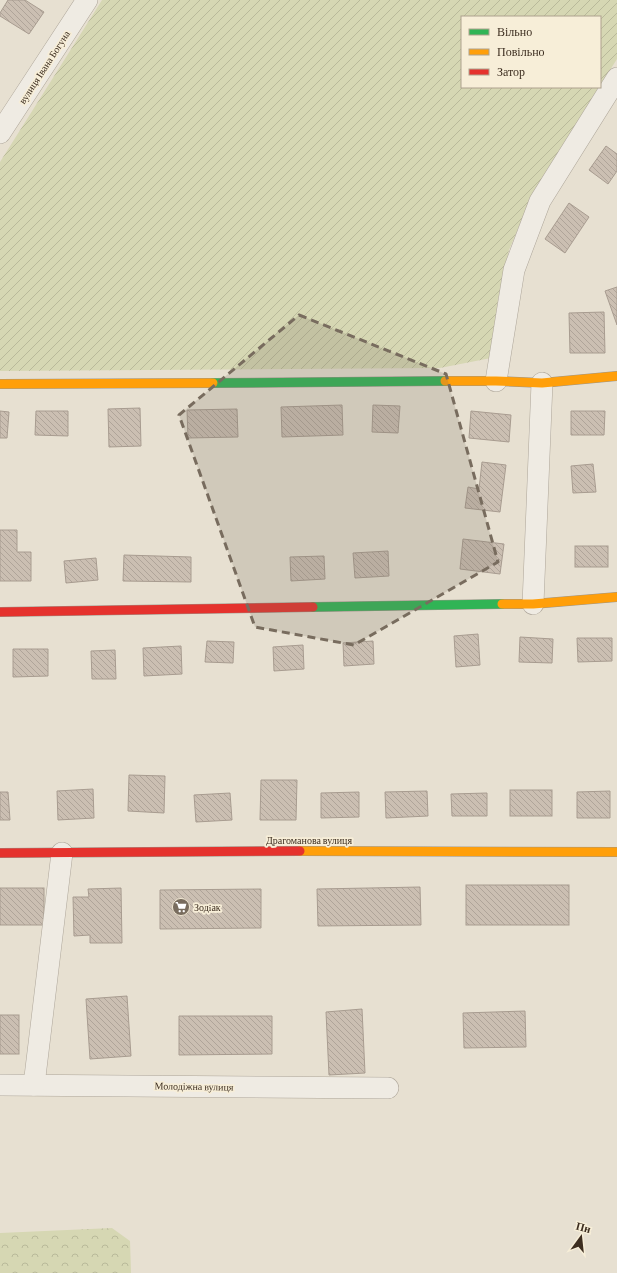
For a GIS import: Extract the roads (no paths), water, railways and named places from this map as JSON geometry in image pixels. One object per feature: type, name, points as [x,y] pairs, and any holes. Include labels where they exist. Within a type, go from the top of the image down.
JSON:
[{"type":"street","name":"вулиця Івана Богуна","points":[[0,133],[87,0]]},
{"type":"street","points":[[496,381],[514,270],[540,201],[617,78]]},
{"type":"street","points":[[0,384],[496,381],[542,383],[617,376]]},
{"type":"street","points":[[533,604],[542,383]]},
{"type":"street","points":[[0,612],[533,604],[617,597]]},
{"type":"street","name":"Драгоманова вулиця","points":[[0,853],[258,851],[617,852]]},
{"type":"street","points":[[34,1085],[62,853]]},
{"type":"street","name":"Молодіжна вулиця","points":[[0,1085],[388,1088]]},
{"type":"place","name":"Зодiак","points":[[181,907]]}]
